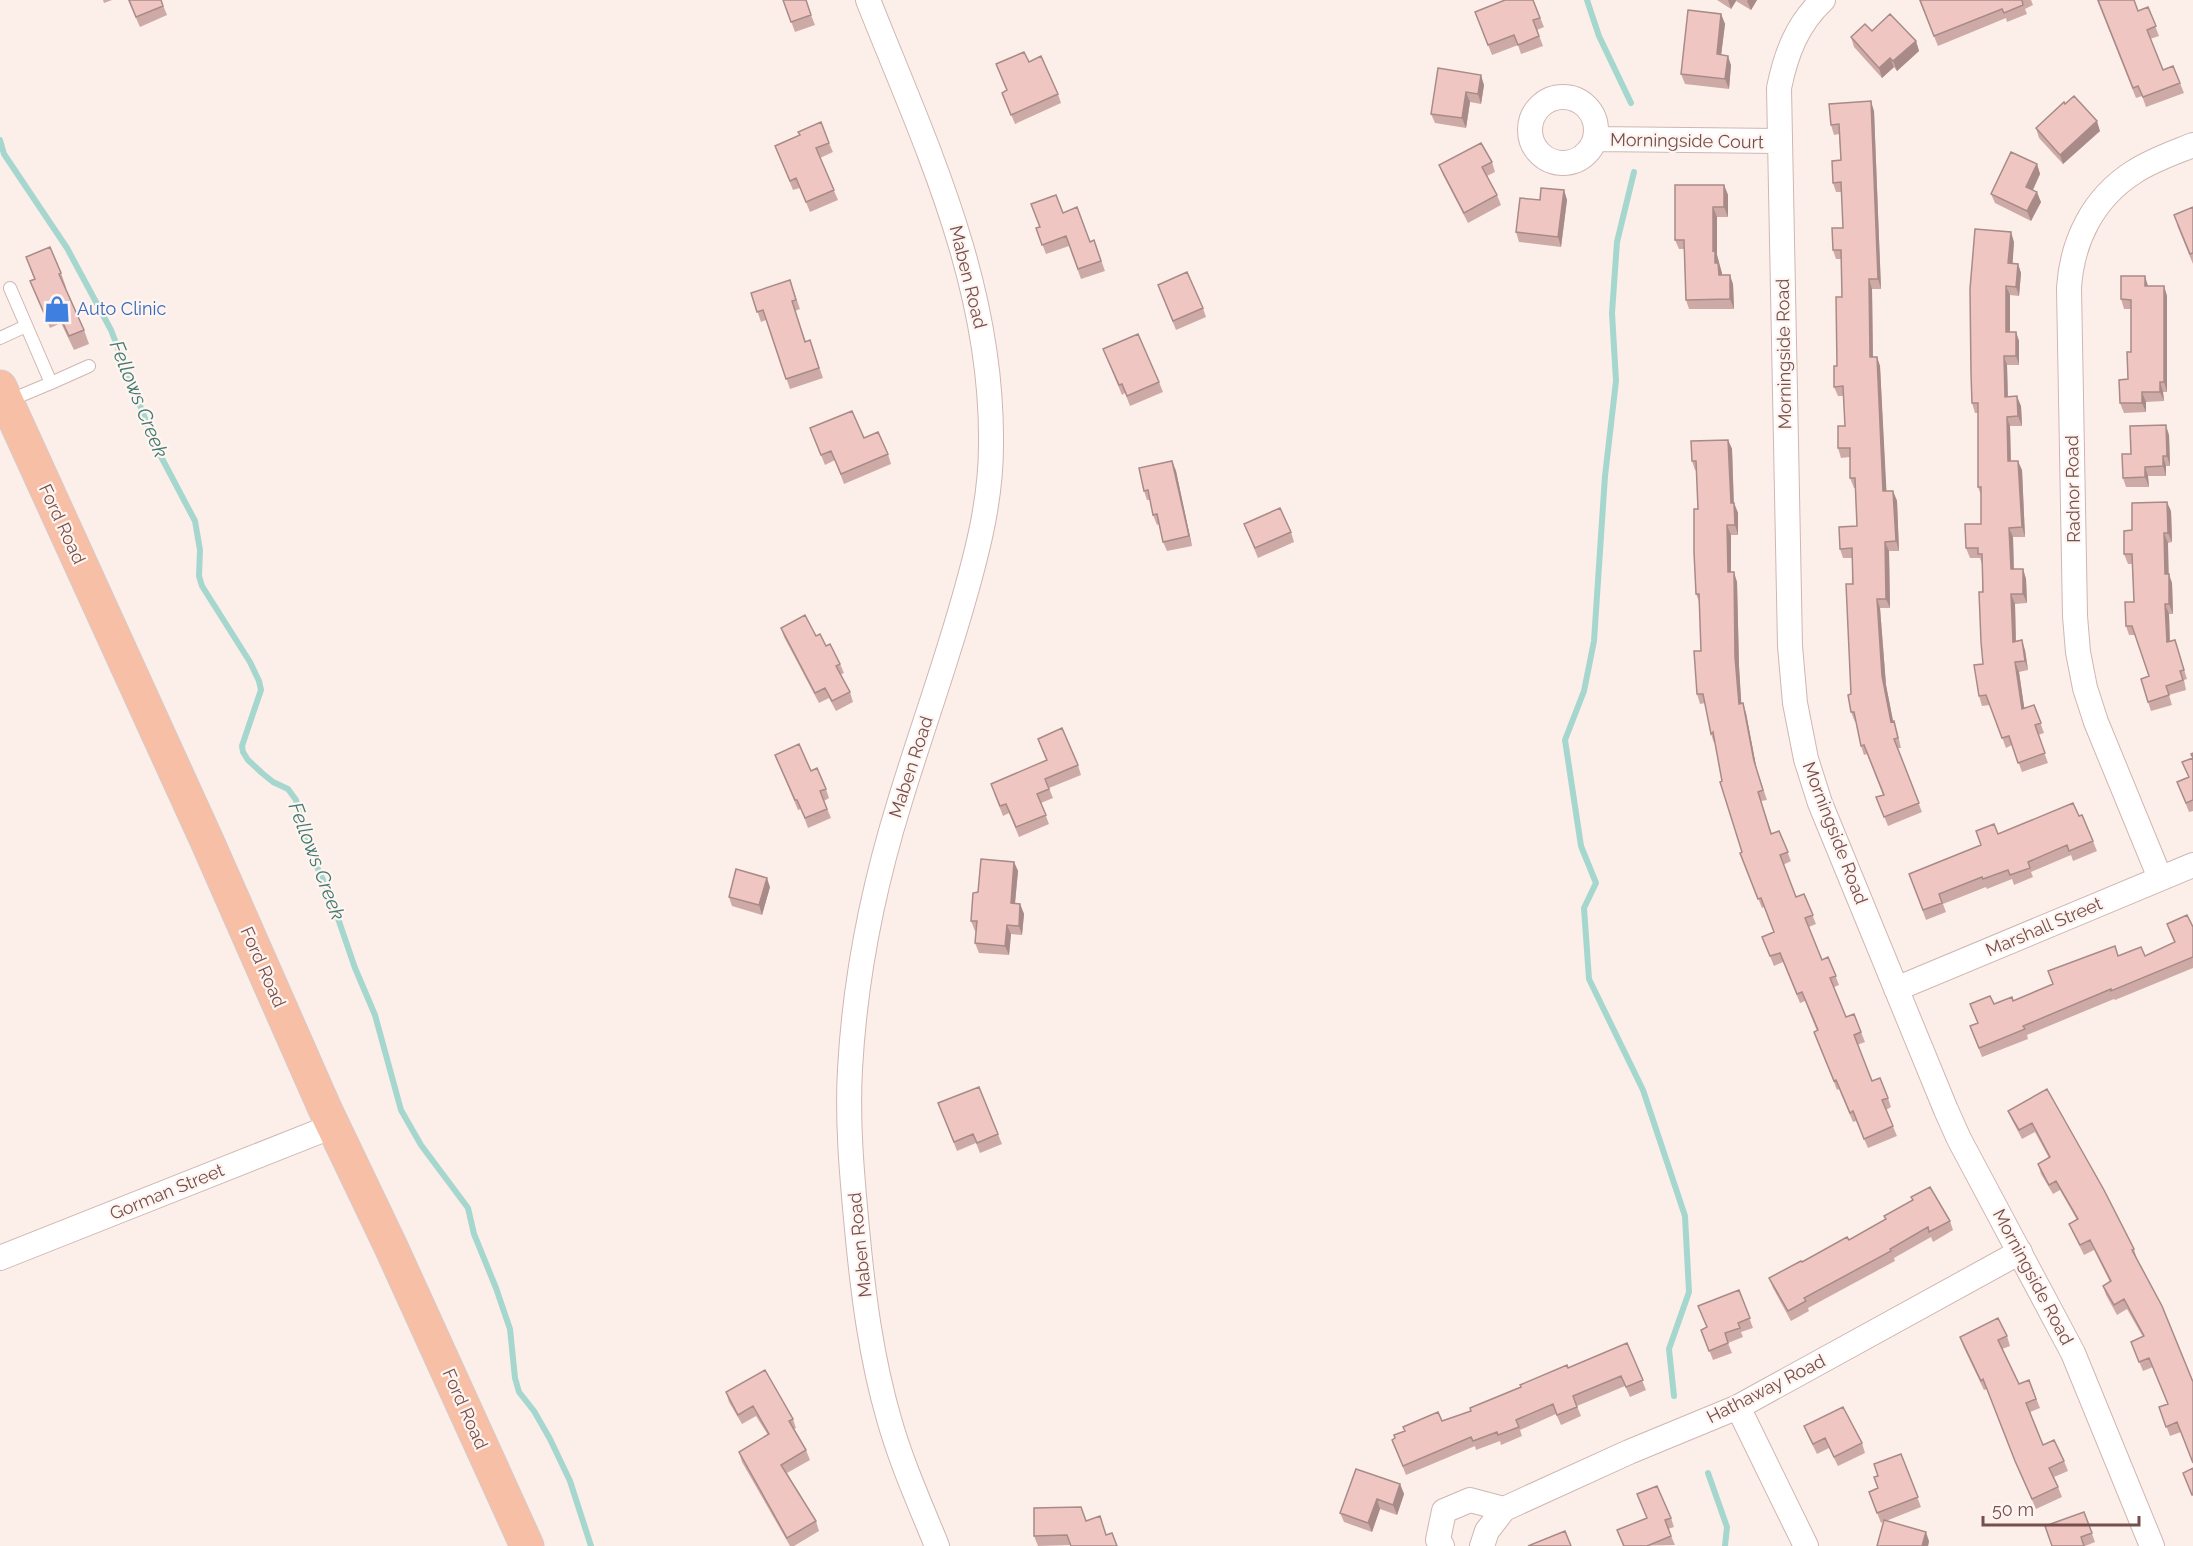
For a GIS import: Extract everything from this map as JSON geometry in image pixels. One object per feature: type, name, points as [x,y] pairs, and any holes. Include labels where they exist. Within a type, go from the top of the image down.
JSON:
[{"type":"main road","name":"Ford Road","points":[[3,395],[202,830],[333,1126],[396,1258],[527,1546]]},
{"type":"street","name":"Maben Road","points":[[868,0],[958,231],[973,284],[981,324],[988,369],[991,416],[989,485],[978,553],[883,860],[856,995],[850,1072],[850,1149],[861,1270],[874,1359],[889,1420],[937,1546]]},
{"type":"street","name":"Morningside Road","points":[[1823,0],[1804,21],[1795,36],[1785,58],[1779,88],[1790,646],[1795,703],[1806,759],[1820,802],[1954,1129],[2073,1353],[2152,1546]]},
{"type":"street","name":"Morningside Court","points":[[1595,140],[1779,141]]},
{"type":"street","name":"Radnor Road","points":[[2160,878],[2096,722],[2085,688],[2078,652],[2075,605],[2069,288],[2075,248],[2087,221],[2104,197],[2135,171],[2193,145]]},
{"type":"street","name":"Marshall Street","points":[[1896,989],[2193,865]]},
{"type":"street","name":"Gorman Street","points":[[0,1258],[333,1126]]},
{"type":"street","name":"Hathaway Road","points":[[1482,1546],[1487,1531],[1504,1509],[1629,1452],[1738,1407],[2020,1252]]},
{"type":"street","points":[[1738,1407],[1806,1546]]},
{"type":"street","points":[[1442,1546],[1438,1540],[1443,1511],[1470,1500],[1504,1509]]},
{"type":"lane","points":[[10,288],[51,383]]},
{"type":"lane","points":[[0,338],[26,326]]},
{"type":"lane","points":[[3,395],[51,383],[89,366]]},
{"type":"building","points":[[129,0],[161,0],[163,6],[136,17]]},
{"type":"building","points":[[783,0],[806,0],[811,15],[791,22]]},
{"type":"building","points":[[1505,0],[1533,0],[1540,18],[1533,20],[1539,36],[1518,45],[1514,35],[1488,45],[1475,12]]},
{"type":"building","points":[[1920,0],[2022,0],[2023,5],[2004,13],[2002,9],[1934,36]]},
{"type":"building","points":[[2098,0],[2134,0],[2138,11],[2148,7],[2156,26],[2147,30],[2163,70],[2173,66],[2180,83],[2143,97],[2138,86],[2133,88]]},
{"type":"building","points":[[1688,10],[1721,14],[1717,54],[1728,56],[1725,79],[1681,74]]},
{"type":"building","points":[[1890,14],[1916,41],[1893,61],[1890,58],[1879,68],[1851,37],[1865,24],[1872,31]]},
{"type":"building","points":[[1024,52],[1029,62],[1041,56],[1058,94],[1011,115],[1002,93],[1007,90],[996,64]]},
{"type":"building","points":[[1438,68],[1481,75],[1478,94],[1466,92],[1462,118],[1431,114]]},
{"type":"building","points":[[2074,96],[2097,121],[2060,155],[2036,128],[2064,102],[2065,104]]},
{"type":"building","points":[[1871,101],[1878,279],[1869,279],[1870,357],[1877,357],[1883,491],[1893,491],[1896,541],[1885,542],[1886,599],[1877,599],[1882,676],[1891,722],[1894,721],[1898,738],[1894,739],[1919,803],[1884,817],[1876,797],[1884,795],[1864,745],[1861,746],[1848,695],[1851,694],[1846,584],[1853,584],[1852,548],[1840,549],[1839,527],[1857,526],[1855,478],[1850,478],[1850,448],[1838,448],[1838,426],[1845,426],[1843,386],[1834,387],[1834,366],[1837,366],[1836,297],[1842,297],[1841,250],[1833,250],[1832,228],[1843,228],[1841,182],[1833,183],[1832,161],[1841,160],[1839,124],[1831,125],[1829,104]]},
{"type":"building","points":[[821,122],[829,143],[816,148],[834,190],[806,202],[796,178],[790,181],[775,146],[800,135],[798,132]]},
{"type":"building","points":[[1481,143],[1492,162],[1482,167],[1497,195],[1464,213],[1439,165]]},
{"type":"building","points":[[2011,152],[2037,164],[2026,187],[2037,192],[2027,211],[1991,194]]},
{"type":"building","points":[[1675,185],[1724,185],[1724,207],[1713,207],[1713,251],[1715,250],[1715,263],[1718,263],[1719,275],[1730,275],[1730,299],[1686,300],[1684,240],[1675,240]]},
{"type":"building","points":[[1541,188],[1564,190],[1558,237],[1516,232],[1520,198],[1540,200]]},
{"type":"building","points":[[1056,195],[1063,213],[1077,207],[1090,242],[1094,240],[1101,261],[1078,269],[1066,236],[1042,245],[1036,228],[1040,227],[1031,204]]},
{"type":"building","points":[[2193,207],[2193,253],[2190,254],[2174,215]]},
{"type":"building","points":[[1975,229],[2011,232],[2008,263],[2018,264],[2016,287],[2006,286],[2006,332],[2016,332],[2016,356],[2004,356],[2005,397],[2017,396],[2018,416],[2007,417],[2008,461],[2018,461],[2022,527],[2009,528],[2011,569],[2023,569],[2023,594],[2011,594],[2013,642],[2022,640],[2025,661],[2015,662],[2022,709],[2034,705],[2041,723],[2035,725],[2045,753],[2018,763],[2009,736],[2002,738],[1986,695],[1979,696],[1974,665],[1983,664],[1979,592],[1983,592],[1982,554],[1978,554],[1978,548],[1966,548],[1965,524],[1981,524],[1981,487],[1978,487],[1978,403],[1972,403],[1971,374],[1970,289]]},
{"type":"building","name":"Auto Clinic","points":[[50,247],[61,273],[59,274],[84,330],[69,336],[56,308],[44,313],[30,281],[35,279],[26,257]]},
{"type":"building","points":[[1187,272],[1203,308],[1173,321],[1158,285]]},
{"type":"building","points":[[2121,276],[2145,276],[2145,286],[2164,286],[2164,382],[2160,382],[2160,392],[2142,392],[2142,403],[2120,403],[2119,380],[2128,379],[2127,352],[2131,352],[2131,300],[2121,299]]},
{"type":"building","points":[[790,280],[796,300],[792,301],[805,342],[810,340],[819,368],[786,379],[763,310],[757,312],[751,293]]},
{"type":"building","points":[[1138,334],[1159,382],[1127,396],[1122,384],[1119,385],[1103,349]]},
{"type":"building","points":[[852,411],[864,438],[878,432],[888,454],[841,474],[831,451],[821,455],[810,428]]},
{"type":"building","points":[[2166,425],[2167,456],[2163,456],[2163,466],[2145,467],[2145,477],[2123,478],[2122,454],[2131,454],[2130,426]]},
{"type":"building","points":[[1728,440],[1731,503],[1734,503],[1735,525],[1727,525],[1728,572],[1734,572],[1735,657],[1739,704],[1743,703],[1754,761],[1763,790],[1758,792],[1771,834],[1779,831],[1788,852],[1780,855],[1796,897],[1804,894],[1813,915],[1805,918],[1822,960],[1828,957],[1836,976],[1830,978],[1846,1017],[1854,1014],[1861,1032],[1854,1035],[1872,1081],[1880,1078],[1888,1098],[1882,1100],[1893,1126],[1864,1139],[1853,1111],[1850,1113],[1836,1080],[1834,1081],[1814,1032],[1818,1030],[1802,992],[1797,994],[1780,953],[1770,956],[1762,937],[1774,932],[1740,853],[1742,852],[1720,782],[1722,781],[1713,732],[1711,734],[1703,694],[1697,694],[1694,651],[1701,651],[1699,594],[1696,594],[1694,509],[1698,509],[1696,461],[1692,461],[1691,441]]},
{"type":"building","points":[[1172,461],[1189,536],[1163,542],[1157,514],[1153,515],[1148,490],[1144,491],[1139,468]]},
{"type":"building","points":[[2167,502],[2168,533],[2164,533],[2165,574],[2169,574],[2169,604],[2165,604],[2167,642],[2175,640],[2184,670],[2180,671],[2183,680],[2166,686],[2169,695],[2148,702],[2141,679],[2149,676],[2132,626],[2126,626],[2125,602],[2134,602],[2132,554],[2124,554],[2124,531],[2132,530],[2132,503]]},
{"type":"building","points":[[1280,508],[1291,532],[1255,548],[1244,524]]},
{"type":"building","points":[[805,615],[816,636],[820,634],[826,646],[830,644],[840,664],[836,666],[850,692],[832,701],[825,688],[815,693],[781,628]]},
{"type":"building","points":[[1062,728],[1078,765],[1045,779],[1049,789],[1037,794],[1046,815],[1016,827],[1006,804],[1000,806],[991,784],[1047,760],[1038,739]]},
{"type":"building","points":[[799,744],[811,771],[817,768],[826,789],[820,791],[827,809],[805,818],[775,755]]},
{"type":"building","points":[[2193,758],[2193,800],[2186,803],[2177,782],[2189,777],[2182,762]]},
{"type":"building","points":[[2073,803],[2079,816],[2082,815],[2093,841],[2069,851],[2067,845],[2028,862],[2030,868],[2010,875],[2008,870],[1983,879],[1982,877],[1939,894],[1942,903],[1923,910],[1909,874],[1981,845],[1976,831],[1994,824],[1998,834]]},
{"type":"building","points":[[981,859],[1014,862],[1011,903],[1020,904],[1019,926],[1007,925],[1005,946],[975,943],[977,921],[971,921],[973,893],[978,892]]},
{"type":"building","points":[[736,869],[767,878],[759,905],[729,897]]},
{"type":"building","points":[[2187,915],[2193,927],[2193,957],[2023,1026],[2025,1029],[1979,1048],[1970,1026],[1978,1023],[1970,1004],[1990,996],[1994,1004],[2012,997],[2013,1001],[2053,984],[2048,971],[2115,946],[2118,956],[2141,947],[2145,956],[2175,942],[2167,924]]},
{"type":"building","points":[[979,1087],[998,1134],[977,1143],[973,1134],[954,1142],[938,1103]]},
{"type":"building","points":[[2047,1089],[2104,1190],[2134,1249],[2132,1250],[2162,1306],[2193,1382],[2193,1463],[2177,1422],[2166,1427],[2159,1407],[2168,1404],[2149,1358],[2139,1362],[2131,1342],[2144,1336],[2124,1299],[2114,1305],[2103,1286],[2111,1281],[2090,1240],[2080,1245],[2069,1224],[2078,1219],[2056,1181],[2049,1185],[2038,1164],[2050,1157],[2032,1123],[2019,1130],[2008,1111]]},
{"type":"building","points":[[1930,1187],[1950,1221],[1929,1232],[1928,1227],[1890,1249],[1891,1251],[1804,1298],[1806,1301],[1788,1311],[1769,1278],[1847,1237],[1849,1240],[1886,1219],[1884,1216],[1913,1200],[1911,1197]]},
{"type":"building","points":[[1739,1290],[1750,1318],[1738,1323],[1740,1328],[1725,1333],[1728,1343],[1709,1351],[1701,1330],[1707,1327],[1698,1306]]},
{"type":"building","points":[[1998,1318],[2007,1336],[1998,1340],[2019,1384],[2029,1380],[2036,1399],[2026,1403],[2043,1445],[2054,1440],[2064,1461],[2049,1468],[2058,1487],[2032,1499],[1983,1379],[1981,1381],[1960,1337]]},
{"type":"building","points":[[1627,1343],[1643,1380],[1626,1387],[1621,1376],[1573,1396],[1577,1407],[1557,1415],[1553,1404],[1516,1420],[1519,1427],[1473,1441],[1471,1437],[1403,1466],[1392,1440],[1395,1438],[1394,1435],[1405,1431],[1403,1427],[1438,1412],[1442,1421],[1471,1411],[1470,1408],[1521,1387],[1520,1385]]},
{"type":"building","points":[[765,1370],[793,1419],[789,1421],[806,1450],[781,1465],[816,1521],[787,1538],[739,1452],[769,1434],[753,1406],[738,1415],[726,1392]]},
{"type":"building","points":[[1843,1407],[1862,1443],[1834,1457],[1825,1438],[1813,1444],[1804,1426]]},
{"type":"building","points":[[1901,1454],[1918,1497],[1877,1513],[1869,1492],[1878,1488],[1874,1477],[1878,1476],[1874,1464]]},
{"type":"building","points":[[2193,1468],[2193,1495],[2192,1495],[2183,1473]]},
{"type":"building","points":[[1356,1469],[1400,1484],[1393,1505],[1377,1499],[1368,1523],[1340,1513]]},
{"type":"building","points":[[1657,1486],[1671,1518],[1665,1520],[1671,1536],[1647,1546],[1624,1546],[1617,1530],[1647,1518],[1637,1494]]},
{"type":"building","points":[[1081,1507],[1086,1521],[1100,1516],[1106,1535],[1112,1533],[1117,1546],[1071,1546],[1067,1535],[1034,1536],[1034,1508]]},
{"type":"building","points":[[2084,1512],[2092,1533],[2081,1537],[2084,1546],[2052,1546],[2045,1526]]},
{"type":"building","points":[[1884,1520],[1926,1532],[1922,1546],[1877,1546]]},
{"type":"building","points":[[1565,1531],[1571,1546],[1528,1546]]},
{"type":"waterway","points":[[1587,0],[1599,36],[1631,103]]},
{"type":"waterway","name":"Fellows Creek","points":[[0,140],[4,154],[67,248],[111,330],[156,447],[195,521],[200,550],[199,576],[202,586],[250,662],[261,690],[242,746],[243,752],[262,773],[273,782],[288,789],[296,800],[305,840],[331,898],[355,968],[375,1015],[401,1110],[421,1145],[468,1208],[474,1234],[510,1329],[515,1378],[519,1392],[534,1411],[570,1481],[591,1546]]},
{"type":"waterway","points":[[1634,172],[1617,242],[1612,313],[1616,381],[1605,476],[1594,641],[1584,691],[1565,740],[1581,846],[1596,883],[1584,908],[1589,979],[1643,1090],[1685,1216],[1689,1292],[1669,1349],[1674,1396]]},
{"type":"waterway","points":[[1708,1473],[1727,1527],[1725,1546]]},
{"type":"place","name":"Auto Clinic","points":[[57,309]]}]
